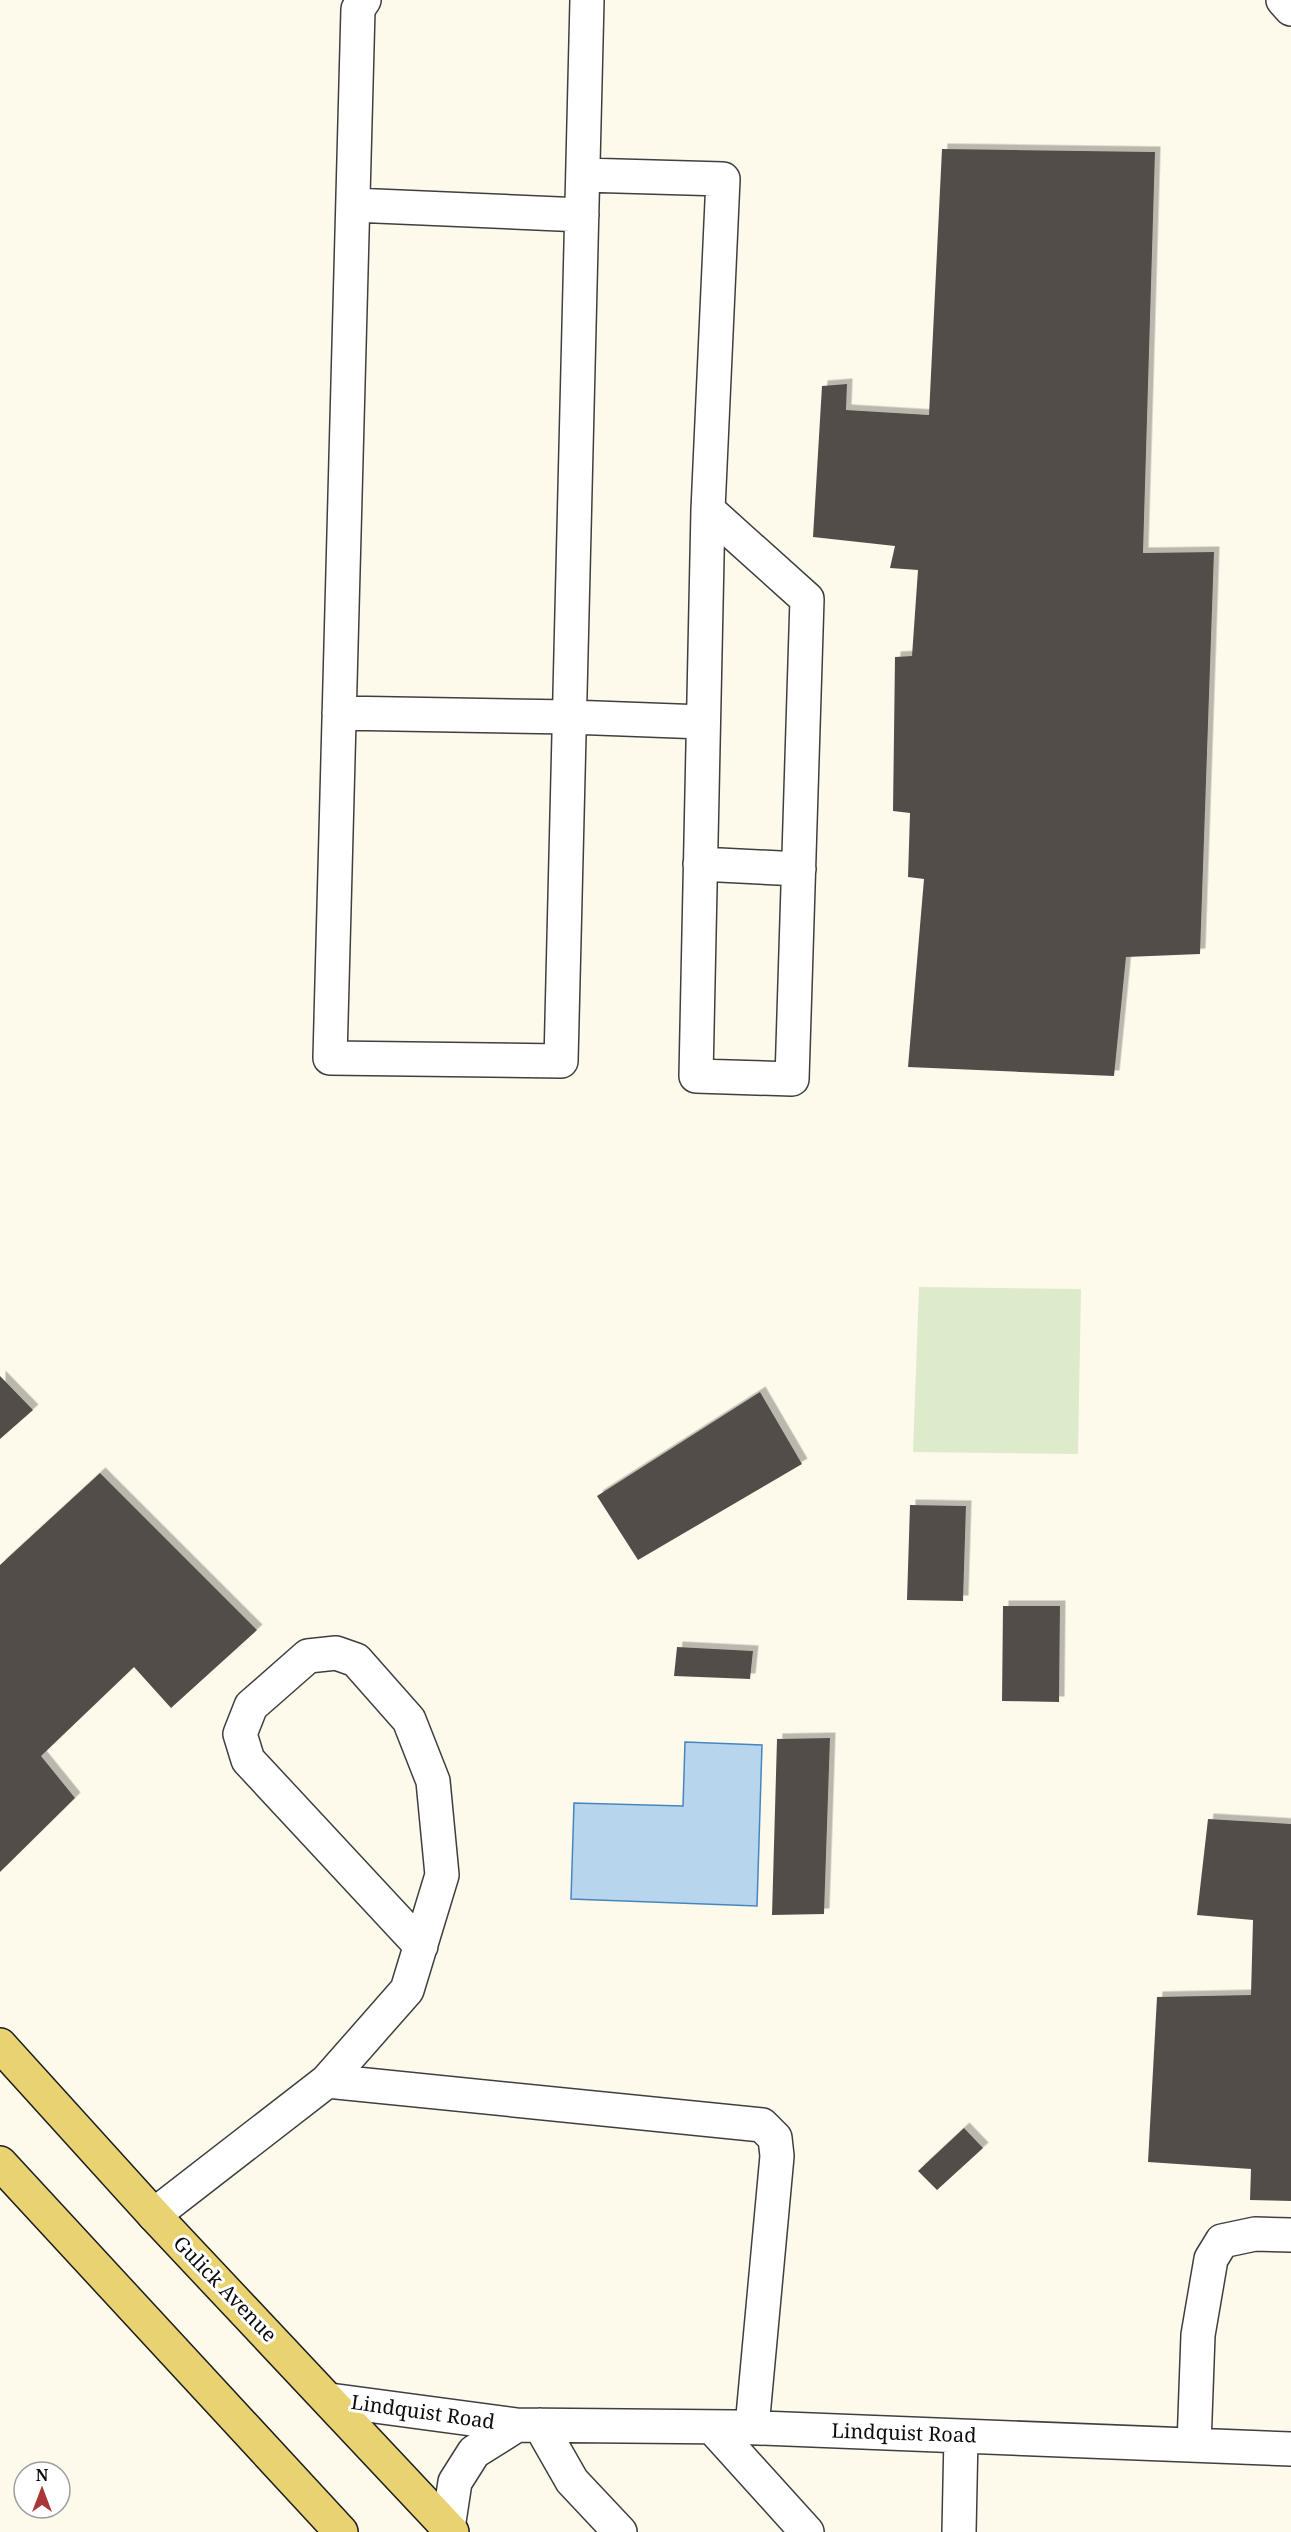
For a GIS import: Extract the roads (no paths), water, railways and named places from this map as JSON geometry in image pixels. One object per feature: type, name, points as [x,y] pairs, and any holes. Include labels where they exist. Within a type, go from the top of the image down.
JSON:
[{"type":"main road","name":"Gulick Avenue","points":[[0,2045],[154,2215],[450,2530]]},
{"type":"main road","points":[[0,2163],[341,2532]]},
{"type":"street","points":[[364,0],[358,9],[330,1058],[561,1061],[587,0]]},
{"type":"street","points":[[1283,0],[1291,9]]},
{"type":"street","points":[[583,175],[723,179],[708,510],[696,1076],[792,1079],[807,599],[708,510]]},
{"type":"street","points":[[353,205],[582,215]]},
{"type":"street","points":[[339,713],[703,722]]},
{"type":"street","points":[[700,864],[799,868]]},
{"type":"street","points":[[154,2215],[327,2081],[407,1990],[421,1946],[442,1875],[433,1782],[409,1720],[356,1660],[336,1653],[308,1656],[251,1706],[240,1734],[249,1760],[421,1946]]},
{"type":"street","points":[[327,2081],[762,2125],[775,2138],[777,2156],[752,2427]]},
{"type":"street","points":[[1194,2445],[1198,2335],[1211,2259],[1221,2241],[1256,2234],[1291,2235]]},
{"type":"street","name":"Lindquist Road","points":[[330,2400],[528,2425],[752,2427],[1291,2449]]},
{"type":"street","points":[[528,2425],[572,2481],[620,2532]]},
{"type":"street","name":"Lindquist Road","points":[[450,2530],[455,2482],[474,2452],[528,2425]]},
{"type":"street","points":[[712,2427],[807,2532]]},
{"type":"street","points":[[959,2532],[962,2436]]},
{"type":"water","points":[[685,1742],[762,1745],[757,1906],[571,1899],[574,1803],[683,1806]]}]
